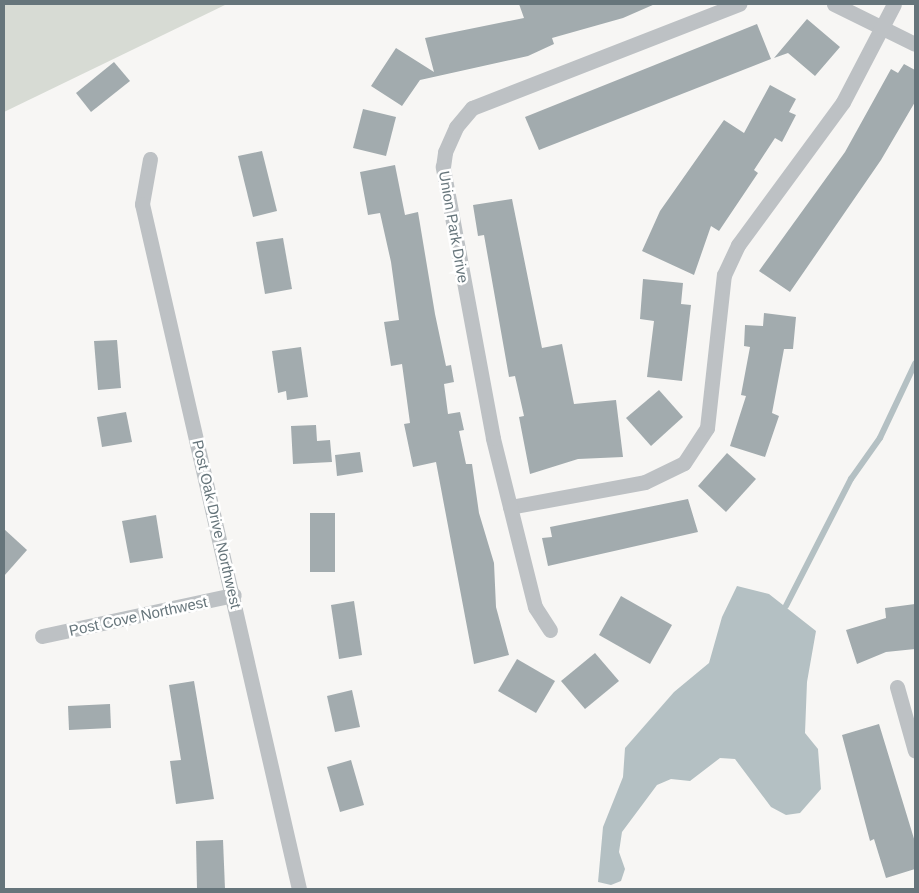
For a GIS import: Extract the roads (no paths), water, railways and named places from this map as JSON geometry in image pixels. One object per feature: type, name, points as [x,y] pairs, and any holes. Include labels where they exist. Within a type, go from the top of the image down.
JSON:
[{"type":"street","name":"Union Park Drive","points":[[550,630],[535,607],[492,438],[443,167],[456,127],[472,108],[739,4]]},
{"type":"street","points":[[834,4],[915,44]]},
{"type":"street","points":[[510,507],[645,482],[684,463],[707,428],[724,275],[738,245],[843,102],[894,4]]},
{"type":"street","name":"Post Oak Drive Northwest","points":[[150,159],[142,204],[234,595],[299,889]]},
{"type":"street","name":"Post Cove Northwest","points":[[42,636],[234,595]]},
{"type":"street","points":[[896,687],[915,751]]},
{"type":"waterway","points":[[786,606],[851,479],[880,438],[915,364]]}]
